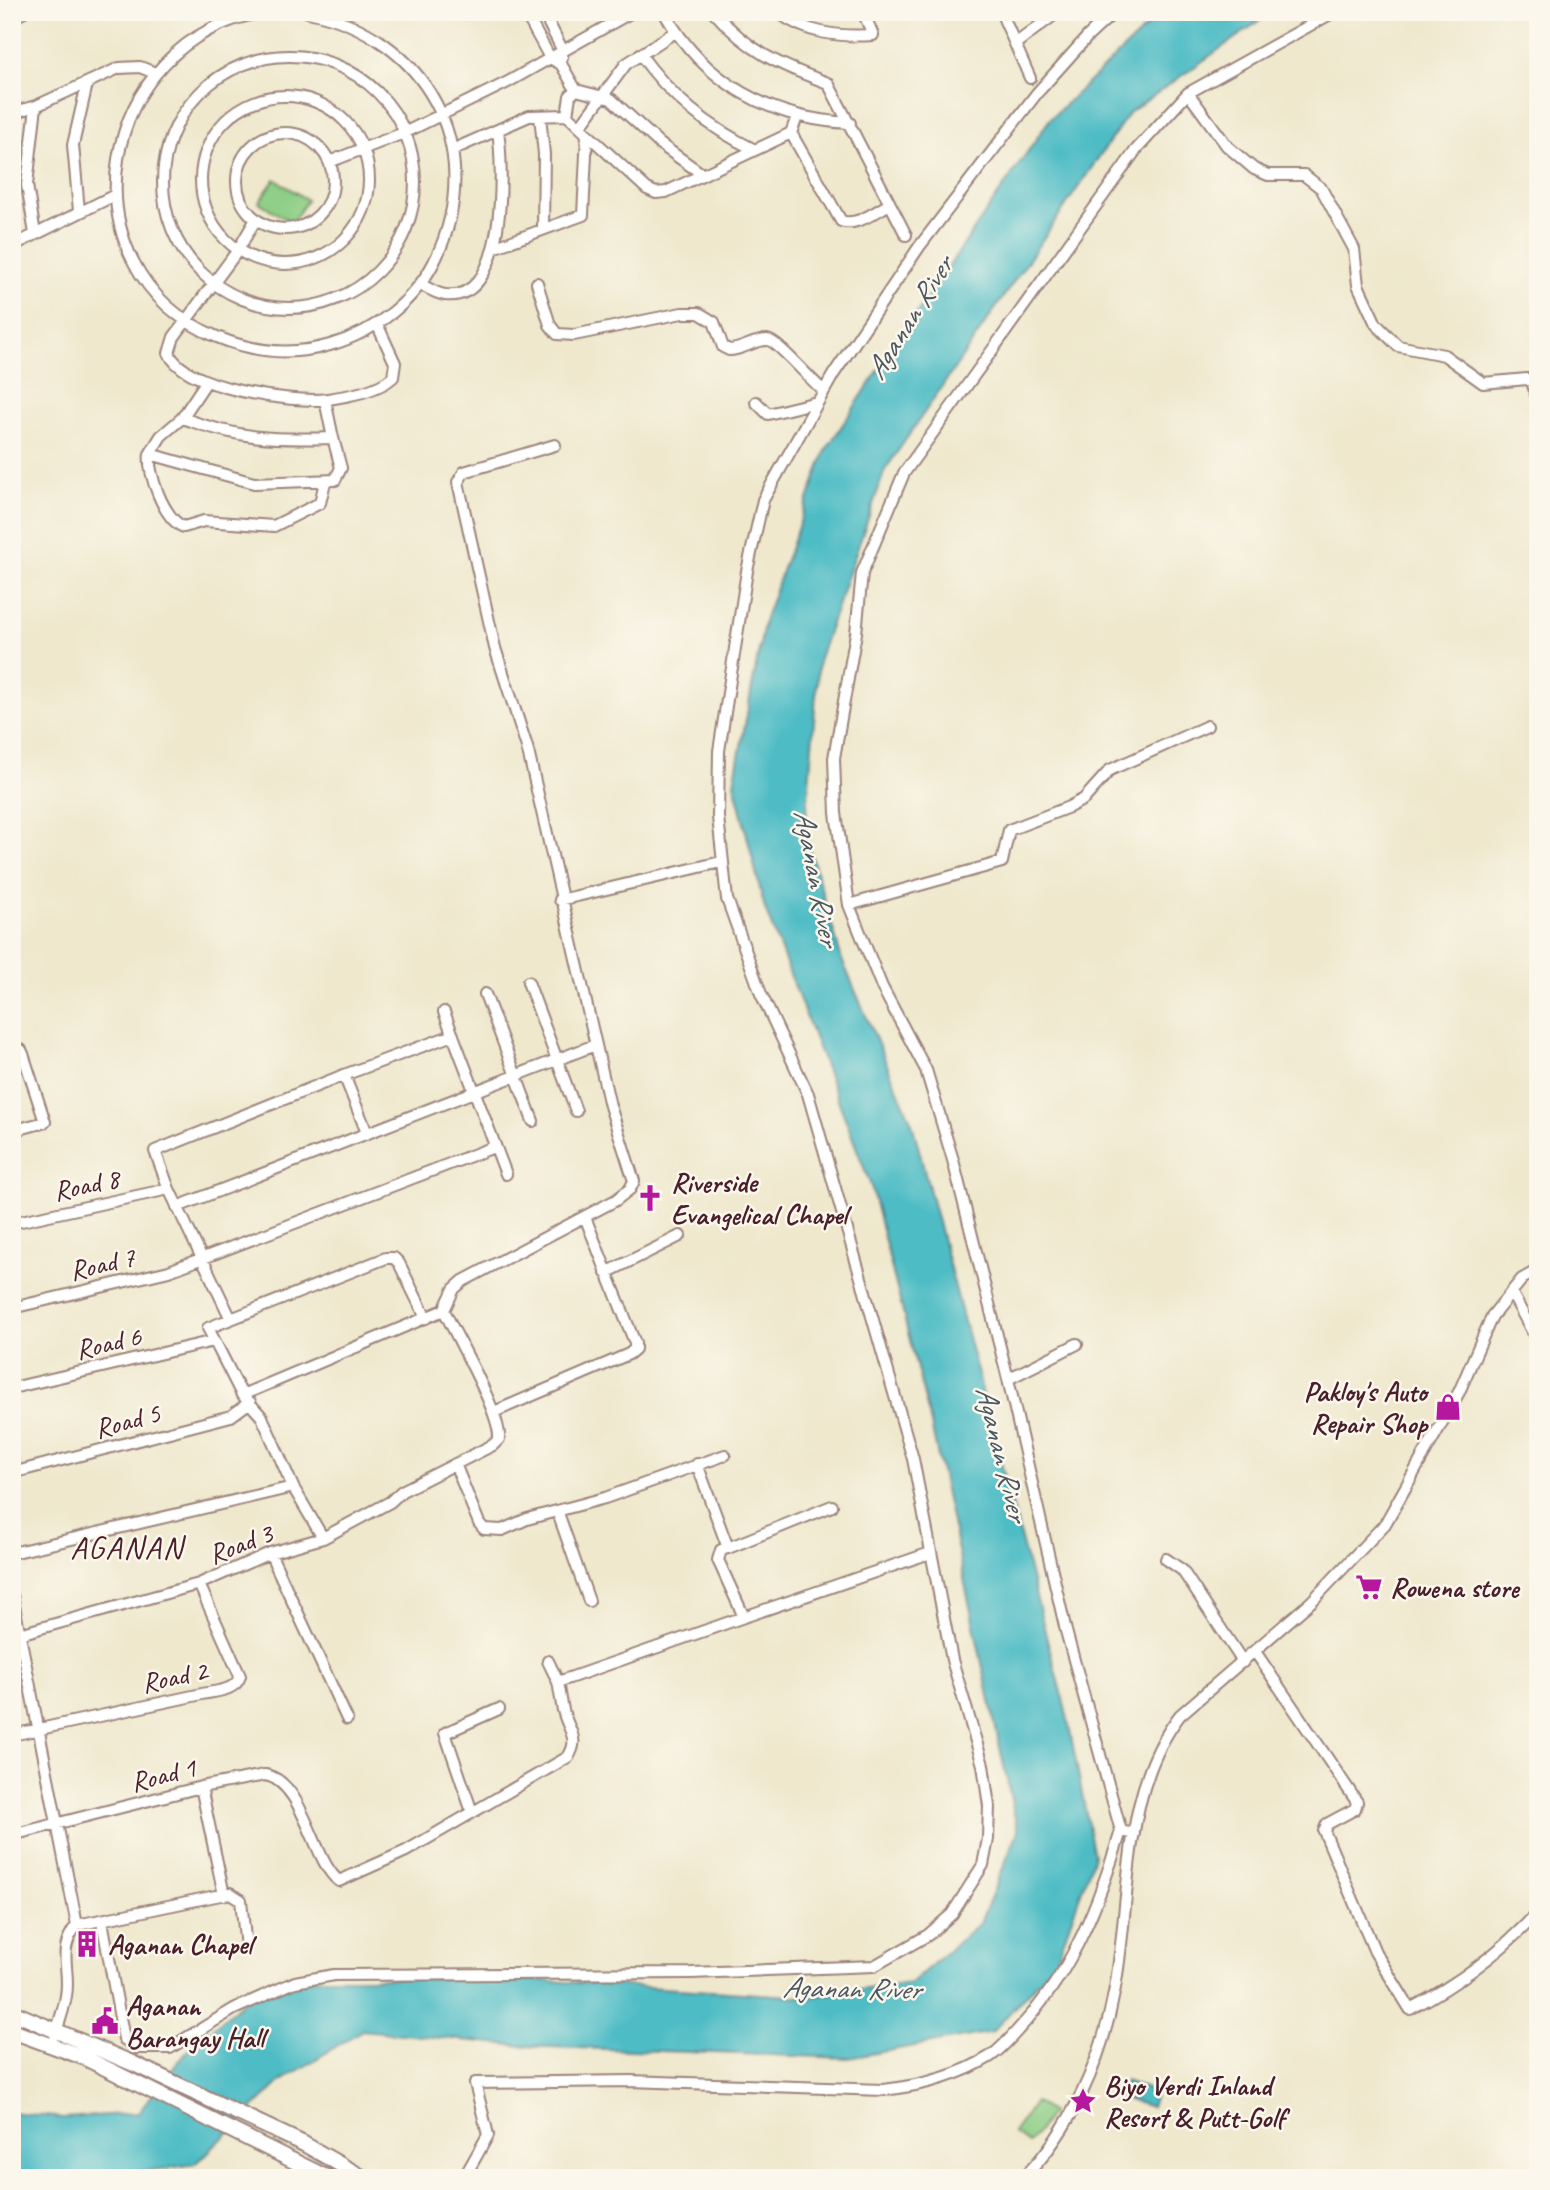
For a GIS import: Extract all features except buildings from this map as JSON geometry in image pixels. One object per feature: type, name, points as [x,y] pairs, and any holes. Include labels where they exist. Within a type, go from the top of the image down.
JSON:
[{"type":"main road","points":[[12,16],[20,12]]},
{"type":"main road","points":[[12,2012],[125,2079],[328,2178]]},
{"type":"main road","points":[[12,2031],[54,2038],[134,2064],[303,2144],[364,2178]]},
{"type":"street","points":[[264,12],[241,17],[200,34],[182,46],[155,73],[139,95],[122,135],[117,156],[115,195],[120,223],[138,268],[152,289],[185,321],[229,342],[274,351],[319,348],[341,342],[377,324],[402,304],[420,284],[446,234],[454,188],[452,150],[441,113],[418,75],[387,44],[349,23],[308,12]]},
{"type":"street","points":[[525,12],[550,58],[561,64],[576,90],[611,99],[660,144],[702,174]]},
{"type":"street","points":[[543,12],[563,51],[561,64]]},
{"type":"street","points":[[329,162],[405,132],[550,58],[632,12]]},
{"type":"street","points":[[664,12],[675,32],[694,56],[733,88],[768,107],[797,117],[850,123]]},
{"type":"street","points":[[714,12],[750,48],[771,61],[828,83],[906,235]]},
{"type":"street","points":[[778,12],[803,27],[826,34],[873,35],[863,12]]},
{"type":"street","points":[[1001,12],[1030,78]]},
{"type":"street","points":[[1040,25],[1046,12]]},
{"type":"street","points":[[1015,44],[1058,12]]},
{"type":"street","points":[[102,1921],[124,2039],[137,2048],[170,2048],[234,2009],[295,1982],[334,1975],[718,1972],[874,1966],[928,1935],[952,1914],[983,1865],[988,1839],[989,1806],[984,1765],[952,1660],[913,1459],[807,1094],[743,946],[727,899],[721,862],[716,782],[721,724],[757,518],[763,500],[817,402],[919,247],[1037,93],[1088,36],[1114,12]]},
{"type":"street","points":[[464,2178],[488,2135],[475,2083],[630,2081],[883,2090],[924,2084],[991,2056],[1039,2006],[1069,1966],[1105,1884],[1121,1831],[1066,1631],[1009,1379],[926,1070],[882,987],[849,905],[836,813],[834,758],[856,633],[862,573],[904,473],[1136,150],[1188,93],[1335,12]]},
{"type":"street","points":[[1529,12],[1538,19]]},
{"type":"street","points":[[493,248],[583,215],[584,129],[601,97],[620,71],[640,54],[675,32]]},
{"type":"street","points":[[640,54],[678,101],[727,136],[755,150]]},
{"type":"street","points":[[269,57],[306,57],[324,61],[342,67],[373,87],[397,115],[413,154],[414,201],[399,245],[368,281],[327,303],[281,309],[236,298],[213,284],[189,260],[171,228],[163,191],[163,173],[169,145],[190,104],[218,78],[251,62],[269,57]]},
{"type":"street","points":[[12,113],[36,106],[119,68],[140,67],[155,73]]},
{"type":"street","points":[[79,211],[73,145],[87,84]]},
{"type":"street","points":[[567,115],[570,96],[576,90]]},
{"type":"street","points":[[1188,93],[1227,146],[1254,169],[1268,175],[1304,175],[1321,188],[1354,248],[1358,285],[1376,324],[1398,346],[1444,355],[1483,383],[1527,379],[1532,382],[1538,400]]},
{"type":"street","points":[[277,96],[308,99],[336,113],[348,124],[362,148],[369,172],[368,193],[352,232],[337,247],[298,264],[256,260],[238,250],[212,221],[201,184],[206,152],[212,138],[233,114],[247,106],[277,96]]},
{"type":"street","points":[[35,234],[27,185],[36,106]]},
{"type":"street","points":[[452,150],[529,116],[567,115],[647,189],[656,193],[666,192],[791,132],[797,117]]},
{"type":"street","points":[[540,116],[544,154],[544,229]]},
{"type":"street","points":[[420,284],[441,295],[460,292],[475,284],[493,248],[502,194],[498,130]]},
{"type":"street","points":[[791,132],[841,222],[848,224],[857,221],[890,204]]},
{"type":"street","points":[[297,134],[318,146],[329,162],[332,190],[329,201],[313,220],[290,229],[278,229],[256,219],[241,201],[237,177],[240,166],[253,146],[274,135],[297,134]]},
{"type":"street","points":[[12,246],[115,195]]},
{"type":"street","points":[[256,219],[238,250],[174,337],[169,354],[173,364],[206,382],[282,397],[325,400],[360,392],[394,377],[395,363],[377,324]]},
{"type":"street","points":[[537,283],[550,325],[558,334],[574,335],[682,313],[698,313],[714,323],[723,347],[729,350],[763,340],[778,344],[803,374],[824,391]]},
{"type":"street","points":[[206,382],[183,418],[161,436],[150,454],[148,464],[156,489],[172,519],[184,527],[204,521],[274,526],[320,503],[325,482]]},
{"type":"street","points":[[150,454],[254,483],[325,482],[340,475],[325,400]]},
{"type":"street","points":[[756,402],[768,414],[817,402]]},
{"type":"street","points":[[183,418],[214,430],[263,440],[333,438]]},
{"type":"street","points":[[555,445],[464,472],[458,482],[495,648],[527,747],[560,900],[610,1107],[634,1181],[631,1189],[616,1200],[463,1281],[454,1289],[444,1310],[494,1412],[635,1349],[635,1343],[584,1217]]},
{"type":"street","points":[[849,905],[1002,862],[1005,858],[1004,838],[1009,830],[1069,807],[1084,799],[1110,771],[1207,726]]},
{"type":"street","points":[[560,900],[721,862]]},
{"type":"street","points":[[528,982],[576,1111]]},
{"type":"street","points":[[485,994],[533,1121]]},
{"type":"street","points":[[444,1012],[506,1174]]},
{"type":"street","points":[[230,1317],[177,1207],[155,1152],[344,1075],[453,1035]]},
{"type":"street","points":[[177,1207],[595,1045]]},
{"type":"street","points":[[12,1051],[21,1050],[23,1054],[45,1122],[12,1131]]},
{"type":"street","points":[[344,1075],[367,1133]]},
{"type":"street","name":"Road 7","points":[[12,1308],[169,1271],[494,1147]]},
{"type":"street","name":"Road 8","points":[[12,1223],[169,1189]]},
{"type":"street","points":[[606,1273],[680,1236]]},
{"type":"street","points":[[323,1538],[293,1487],[262,1417],[246,1399],[208,1328],[230,1317],[386,1258],[394,1258],[399,1263],[426,1318]]},
{"type":"street","points":[[1023,2178],[1058,2133],[1080,2097],[1104,2033],[1114,1993],[1134,1835],[1143,1793],[1165,1734],[1180,1715],[1256,1653],[1312,1601],[1385,1524],[1459,1392],[1492,1316],[1522,1279],[1538,1270]]},
{"type":"street","points":[[1511,1292],[1538,1342]]},
{"type":"street","name":"Road 5","points":[[12,1474],[231,1416],[246,1399],[444,1310]]},
{"type":"street","name":"Road 6","points":[[12,1388],[214,1341]]},
{"type":"street","points":[[1009,1379],[1077,1344]]},
{"type":"street","name":"Road 3","points":[[17,1634],[200,1584],[270,1553],[323,1538],[499,1439],[494,1412]]},
{"type":"street","points":[[455,1464],[484,1529],[502,1530],[527,1518],[558,1513],[725,1455]]},
{"type":"street","points":[[697,1464],[728,1548]]},
{"type":"street","points":[[12,1553],[293,1487]]},
{"type":"street","points":[[744,1617],[718,1560],[721,1550],[832,1506]]},
{"type":"street","points":[[558,1513],[589,1601]]},
{"type":"street","points":[[270,1553],[347,1719]]},
{"type":"street","points":[[558,1682],[930,1553]]},
{"type":"street","points":[[1166,1559],[1182,1570],[1243,1662]]},
{"type":"street","name":"Road 2","points":[[12,1735],[233,1687],[239,1682],[240,1676],[200,1584]]},
{"type":"street","points":[[12,1595],[17,1634],[76,1925]]},
{"type":"street","points":[[1256,1653],[1357,1802],[1355,1809],[1332,1821],[1324,1831],[1375,1952],[1409,2009],[1440,1993],[1509,1943],[1538,1912]]},
{"type":"street","points":[[499,1709],[445,1733],[472,1812],[568,1757],[574,1748],[575,1737],[563,1708],[558,1682],[548,1661]]},
{"type":"street","name":"Road 1","points":[[12,1835],[201,1787],[265,1775],[274,1776],[305,1818],[335,1879],[344,1881],[406,1852],[472,1812]]},
{"type":"street","points":[[201,1787],[224,1895]]},
{"type":"street","points":[[1121,1831],[1134,1835]]},
{"type":"street","points":[[54,2038],[67,1994],[64,1970],[67,1937],[76,1925],[230,1893],[241,1900],[246,1948]]},
{"type":"green space","points":[[275,179],[307,200],[292,223],[259,202]]},
{"type":"green space","points":[[1035,2102],[1052,2113],[1029,2143],[1013,2133]]},
{"type":"water","name":"Aganan River","points":[[1166,12],[1272,12],[1129,113],[885,470],[819,658],[805,834],[842,960],[912,1123],[1067,1715],[1094,1856],[1056,1962],[992,2032],[848,2058],[523,2046],[362,2030],[280,2082],[196,2164],[95,2178],[12,2176],[12,2112],[63,2118],[138,2113],[186,2052],[247,1998],[299,1978],[501,1978],[808,1997],[911,1983],[980,1923],[1018,1832],[931,1424],[871,1186],[765,909],[734,783],[765,618],[826,450],[1050,119],[1155,19]]},
{"type":"water","points":[[1125,2081],[1156,2092],[1151,2107],[1119,2097]]},
{"type":"waterway","points":[[167,2166],[170,2178]]},
{"type":"place","name":"Riverside Evangelical Chapel","points":[[650,1198]]},
{"type":"place","name":"Pakloy's Auto Repair Shop","points":[[1448,1407]]},
{"type":"place","name":"Rowena store","points":[[1369,1587]]},
{"type":"place","name":"Aganan Chapel","points":[[87,1944]]},
{"type":"place","name":"Aganan Barangay Hall","points":[[105,2021]]},
{"type":"place","name":"Biyo Verdi Inland Resort & Putt-Golf","points":[[1083,2101]]},
{"type":"district","name":"AGANAN","points":[[127,1547]]}]
